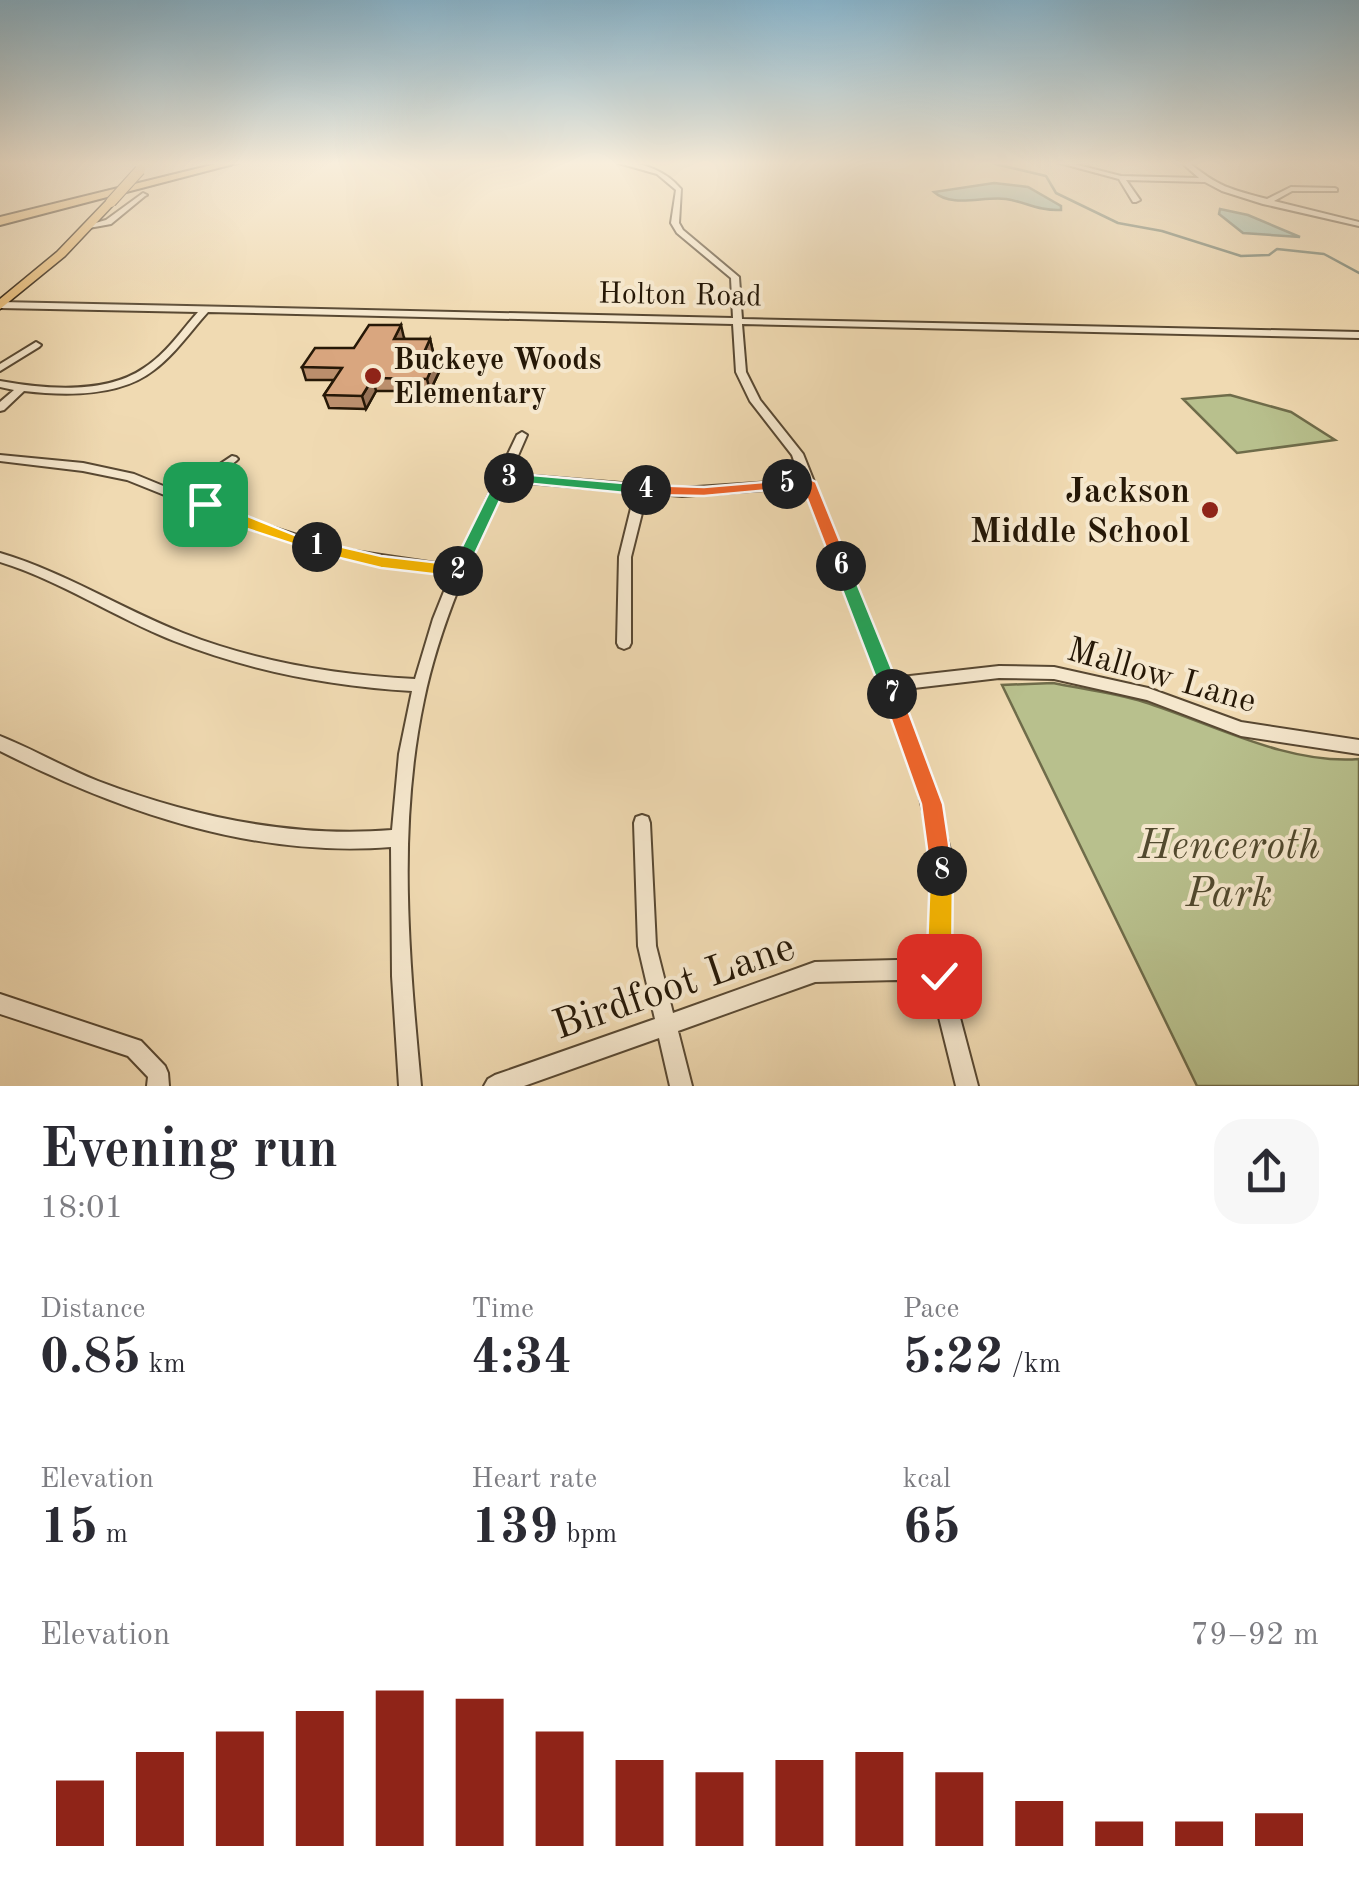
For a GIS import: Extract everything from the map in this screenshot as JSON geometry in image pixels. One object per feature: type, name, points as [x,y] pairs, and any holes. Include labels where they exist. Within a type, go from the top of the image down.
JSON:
[{"type":"highway","points":[[0,221],[33,213]]},
{"type":"main road","points":[[0,305],[47,268],[101,213]]},
{"type":"street","points":[[88,226],[108,222],[120,213]]},
{"type":"street","points":[[677,213],[677,226],[732,273],[737,285],[741,372],[746,386],[792,444],[923,776],[941,850],[939,976],[967,1086]]},
{"type":"street","points":[[1311,213],[1359,224]]},
{"type":"street","name":"Holton Road","points":[[0,305],[1359,334]]},
{"type":"street","points":[[0,384],[88,389],[126,382],[154,366],[206,310]]},
{"type":"street","points":[[0,368],[36,345]]},
{"type":"street","points":[[0,408],[23,387]]},
{"type":"street","points":[[410,1086],[400,967],[400,838],[406,760],[431,644],[522,435]]},
{"type":"street","points":[[0,458],[83,467],[182,495],[246,523],[340,553],[460,572]]},
{"type":"street","points":[[182,495],[232,459]]},
{"type":"street","points":[[503,478],[704,492],[808,482]]},
{"type":"street","points":[[624,643],[625,557],[642,489]]},
{"type":"street","points":[[0,557],[51,572],[145,623],[199,646],[310,674],[421,685]]},
{"type":"street","name":"Mallow Lane","points":[[888,686],[1000,672],[1054,672],[1148,694],[1241,729],[1289,740],[1359,748]]},
{"type":"street","points":[[0,743],[88,786],[231,828],[323,843],[362,844],[400,838]]},
{"type":"street","points":[[642,823],[642,906],[664,1025],[681,1086]]},
{"type":"street","name":"Birdfoot Lane","points":[[495,1086],[815,972],[896,970],[939,976]]},
{"type":"street","points":[[0,1004],[134,1048],[158,1074],[158,1086]]},
{"type":"green space","points":[[1230,395],[1291,412],[1335,440],[1237,453],[1183,399]]},
{"type":"green space","name":"Henceroth Park","points":[[1053,683],[1144,702],[1250,741],[1304,756],[1359,759],[1359,1086],[1197,1086],[1002,685]]},
{"type":"shaded area","points":[[1219,214],[1248,215],[1300,237],[1243,233]]},
{"type":"building","name":"Buckeye Woods Elementary","points":[[369,325],[401,325],[394,339],[430,339],[421,359],[436,359],[427,379],[373,378],[362,396],[324,395],[342,368],[302,367],[315,348],[354,348]]},
{"type":"waterway","points":[[1097,213],[1118,223],[1162,231],[1241,256],[1269,255],[1277,249],[1324,254],[1359,273]]},
{"type":"place","name":"Buckeye Woods Elementary","points":[[373,376]]},
{"type":"place","name":"Jackson Middle School","points":[[1210,510]]},
{"type":"route","points":[[205,504],[246,523],[340,553],[460,572],[503,478],[682,492],[808,482],[932,804],[942,872],[939,976]]}]
